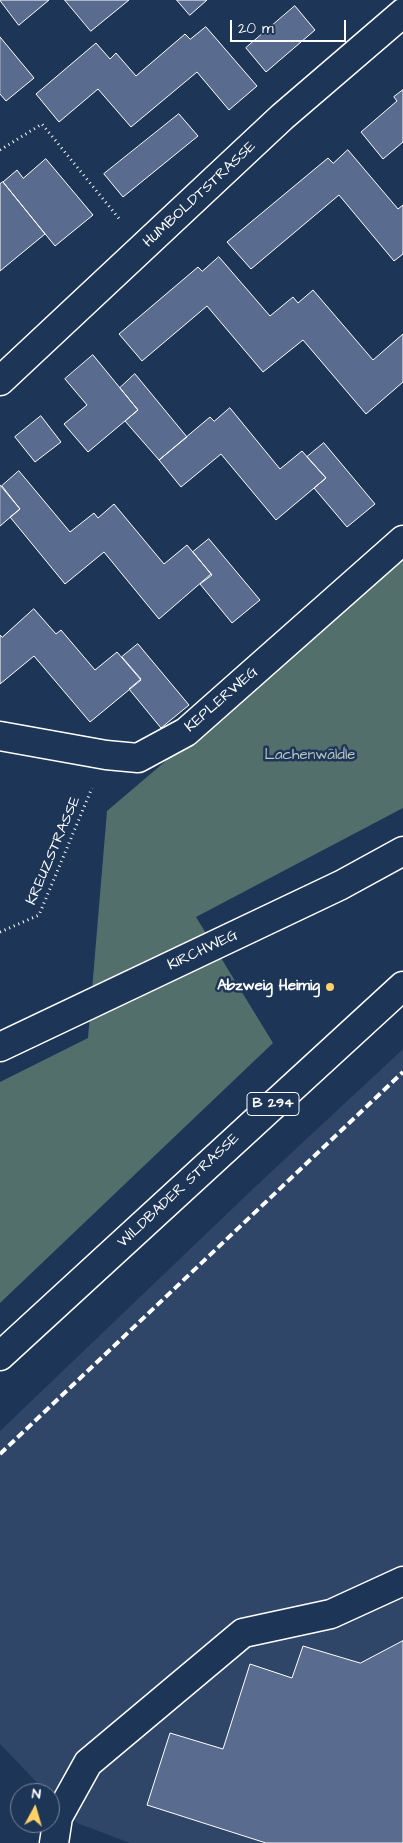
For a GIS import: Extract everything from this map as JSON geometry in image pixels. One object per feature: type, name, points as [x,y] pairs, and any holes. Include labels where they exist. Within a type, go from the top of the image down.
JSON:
[{"type":"street","name":"HUMBOLDTSTRASSE","points":[[0,381],[282,117],[403,13]]},
{"type":"street","name":"KEPLERWEG","points":[[0,736],[106,755],[138,758],[186,732],[403,540]]},
{"type":"street","name":"KIRCHWEG","points":[[0,1047],[341,885],[403,851]]},
{"type":"street","name":"WILDBADER STRASSE","points":[[0,1356],[403,986]]},
{"type":"street","points":[[54,1843],[58,1817],[88,1763],[243,1633],[331,1614],[403,1581]]},
{"type":"path","points":[[0,150],[42,124],[144,248]]},
{"type":"path","name":"KREUZSTRASSE","points":[[0,932],[39,916],[106,755]]},
{"type":"shaded area","points":[[403,1049],[403,1843],[130,1843],[77,1823],[60,1804],[60,1783],[37,1783],[0,1744],[0,1431],[256,1186]]},
{"type":"green space","name":"Lachenwäldle","points":[[403,559],[403,808],[196,917],[273,1043],[0,1303],[0,1082],[88,1038],[107,811]]},
{"type":"building","points":[[0,0],[49,0],[19,25]]},
{"type":"building","points":[[65,0],[129,0],[91,31]]},
{"type":"building","points":[[177,0],[207,0],[190,15]]},
{"type":"building","points":[[295,6],[315,30],[266,72],[246,48]]},
{"type":"building","points":[[206,27],[257,86],[229,110],[197,72],[131,127],[98,89],[59,122],[36,94],[96,43],[110,59],[116,53],[136,76],[185,34],[190,39]]},
{"type":"building","points":[[0,37],[34,78],[6,101],[0,94]]},
{"type":"building","points":[[403,90],[403,142],[383,159],[361,132],[397,101],[394,97]]},
{"type":"building","points":[[179,114],[198,136],[123,197],[104,174]]},
{"type":"building","points":[[348,150],[398,209],[403,205],[403,254],[394,261],[339,195],[251,269],[227,242],[328,158],[333,163]]},
{"type":"building","points":[[46,159],[93,215],[55,246],[3,182],[17,170],[23,178]]},
{"type":"building","points":[[3,182],[45,234],[0,271],[0,184]]},
{"type":"building","points":[[219,257],[270,316],[293,297],[298,303],[313,290],[373,360],[403,334],[403,382],[366,414],[303,340],[263,372],[207,306],[142,361],[119,334],[198,267],[202,271]]},
{"type":"building","points":[[93,355],[138,410],[88,452],[64,424],[87,405],[65,379]]},
{"type":"building","points":[[135,374],[187,437],[159,460],[125,421],[138,410],[120,388]]},
{"type":"building","points":[[230,408],[280,469],[302,451],[326,478],[276,520],[221,454],[181,487],[159,460],[210,417],[214,421]]},
{"type":"building","points":[[41,416],[61,442],[35,462],[15,437]]},
{"type":"building","points":[[324,443],[375,504],[347,527],[314,488],[326,478],[307,457]]},
{"type":"building","points":[[19,471],[70,532],[94,513],[98,518],[114,504],[164,564],[187,545],[211,574],[159,619],[104,552],[65,584],[10,517],[20,509],[2,486]]},
{"type":"building","points":[[0,485],[20,509],[0,526]]},
{"type":"building","points":[[209,539],[260,600],[232,623],[200,584],[212,575],[193,552]]},
{"type":"building","points":[[34,609],[56,634],[61,630],[95,670],[117,652],[141,680],[90,722],[34,656],[0,684],[0,635],[2,637]]},
{"type":"building","points":[[138,644],[189,705],[161,728],[129,689],[141,679],[122,657]]},
{"type":"building","points":[[403,1641],[403,1843],[266,1843],[147,1805],[170,1733],[223,1749],[250,1664],[292,1678],[303,1646],[360,1663]]},
{"type":"railway","points":[[0,1454],[403,1072]]},
{"type":"place","name":"Abzweig Heimig","points":[[330,987]]}]
